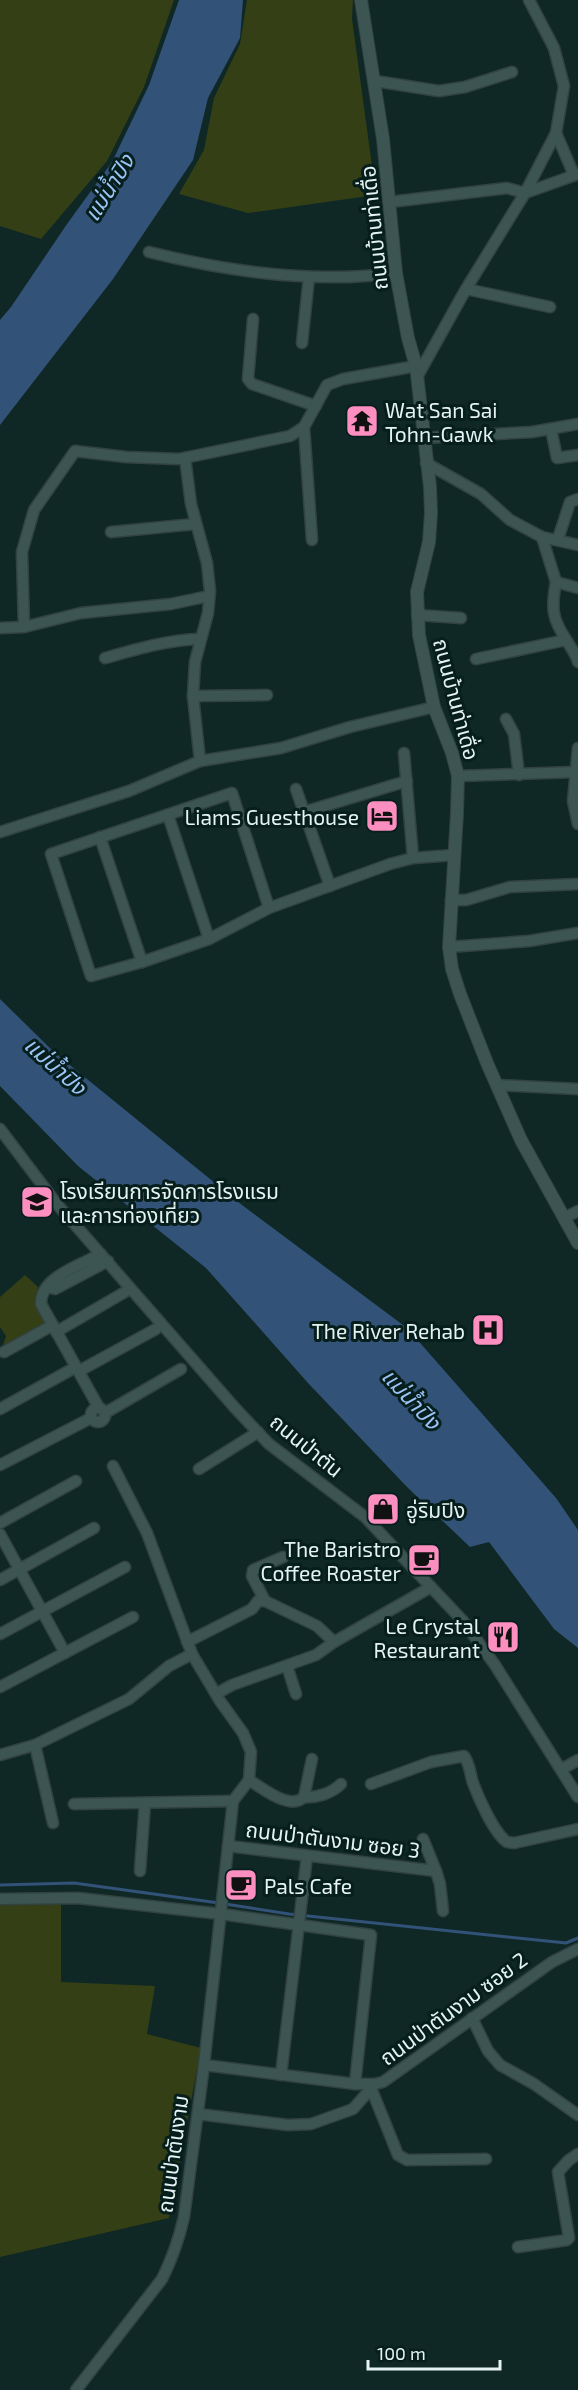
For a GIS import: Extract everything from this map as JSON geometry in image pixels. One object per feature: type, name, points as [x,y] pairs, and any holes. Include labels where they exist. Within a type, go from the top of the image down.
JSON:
[{"type":"street","name":"ถนนบ้านท่าเดื่อ","points":[[361,0],[363,25],[375,81],[396,273],[408,338],[417,371],[431,513],[429,542],[417,592],[419,635],[434,707],[452,753],[458,776],[449,947],[452,969],[460,994],[521,1140],[578,1244]]},
{"type":"street","points":[[24,627],[22,552],[34,510],[75,451],[82,450],[126,457],[185,458],[290,436],[304,427],[327,385],[343,379],[417,371],[525,193],[556,133],[564,86],[554,48],[529,0]]},
{"type":"street","points":[[375,81],[439,91],[465,87],[512,72]]},
{"type":"street","points":[[390,202],[507,188],[525,193],[576,175],[556,133]]},
{"type":"street","points":[[149,252],[192,262],[309,277],[373,276],[396,273]]},
{"type":"street","points":[[302,343],[309,277]]},
{"type":"street","points":[[466,289],[550,307]]},
{"type":"street","points":[[254,319],[248,380],[252,384],[316,406]]},
{"type":"street","points":[[423,438],[532,432],[578,424]]},
{"type":"street","points":[[304,427],[312,540]]},
{"type":"street","points":[[551,429],[557,458],[578,455]]},
{"type":"street","points":[[185,458],[195,524],[207,563],[209,596],[208,614],[195,663],[193,696],[200,761]]},
{"type":"street","points":[[426,463],[481,494],[510,520],[542,537],[578,545]]},
{"type":"street","points":[[558,539],[570,502],[578,499]]},
{"type":"street","points":[[111,532],[195,524]]},
{"type":"street","points":[[542,537],[556,582],[552,613],[557,627],[578,662]]},
{"type":"street","points":[[556,582],[578,588]]},
{"type":"street","points":[[0,628],[24,627],[81,613],[171,604],[209,596]]},
{"type":"street","points":[[417,615],[461,618]]},
{"type":"street","points":[[105,658],[176,639],[200,639]]},
{"type":"street","points":[[476,659],[566,639]]},
{"type":"street","points":[[193,696],[267,695]]},
{"type":"street","points":[[0,832],[129,791],[200,761],[281,748],[434,707]]},
{"type":"street","points":[[506,719],[514,734],[519,775]]},
{"type":"street","points":[[578,748],[573,801],[578,824]]},
{"type":"street","points":[[404,753],[413,858]]},
{"type":"street","points":[[458,776],[519,775],[576,767]]},
{"type":"street","points":[[304,812],[407,781]]},
{"type":"street","points":[[296,789],[330,886]]},
{"type":"street","points":[[269,908],[232,793],[51,854],[91,976],[142,962],[209,939],[269,908],[390,864],[413,858],[454,855]]},
{"type":"street","points":[[168,815],[209,939]]},
{"type":"street","points":[[100,837],[142,962]]},
{"type":"street","points":[[451,900],[466,900],[510,887],[578,884]]},
{"type":"street","points":[[449,947],[578,933]]},
{"type":"street","points":[[497,1085],[578,1089]]},
{"type":"street","name":"ถนนป่าตัน","points":[[0,1130],[56,1203],[258,1432],[281,1454],[365,1517],[463,1621],[495,1665],[578,1797]]},
{"type":"street","points":[[564,1218],[578,1211]]},
{"type":"street","points":[[0,1465],[91,1418],[95,1422],[102,1422],[106,1416],[41,1304],[41,1296],[50,1281],[105,1258]]},
{"type":"street","points":[[4,1352],[124,1292]]},
{"type":"street","points":[[0,1409],[156,1329]]},
{"type":"street","points":[[102,1410],[181,1369]]},
{"type":"street","points":[[199,1469],[258,1432]]},
{"type":"street","points":[[74,1804],[233,1801],[249,1780],[251,1752],[243,1733],[192,1654],[147,1533],[113,1466]]},
{"type":"street","points":[[0,1523],[76,1481]]},
{"type":"street","points":[[0,1580],[94,1528]]},
{"type":"street","points":[[0,1534],[65,1653]]},
{"type":"street","points":[[265,1601],[252,1576],[253,1570],[283,1557]]},
{"type":"street","points":[[0,1634],[125,1567]]},
{"type":"street","points":[[216,1694],[232,1685],[316,1655],[334,1642],[431,1587]]},
{"type":"street","points":[[188,1642],[252,1609],[258,1601],[265,1601],[317,1626],[334,1642]]},
{"type":"street","points":[[0,1687],[133,1617]]},
{"type":"street","points":[[0,1755],[35,1745],[129,1699],[170,1666],[192,1654]]},
{"type":"street","points":[[287,1666],[296,1694]]},
{"type":"street","points":[[35,1745],[54,1823]]},
{"type":"street","points":[[371,1784],[431,1762],[464,1756],[473,1783],[504,1840],[513,1843],[578,1829]]},
{"type":"street","points":[[249,1780],[291,1802],[300,1801],[304,1797],[312,1759]]},
{"type":"street","points":[[562,1769],[578,1760]]},
{"type":"street","points":[[304,1797],[320,1795],[341,1784]]},
{"type":"street","name":"ถนนป่าตันงาม","points":[[76,2390],[162,2279],[172,2260],[184,2217],[204,2065],[233,1801]]},
{"type":"street","points":[[140,1871],[145,1803]]},
{"type":"street","name":"ถนนป่าตันงาม ซอย 3","points":[[228,1846],[435,1871],[423,1839]]},
{"type":"street","points":[[281,2075],[307,1856]]},
{"type":"street","points":[[435,1871],[440,1884],[443,1911]]},
{"type":"street","points":[[0,1899],[78,1898],[221,1914],[371,1935],[355,2084]]},
{"type":"street","name":"ถนนป่าตันงาม ซอย 2","points":[[204,2065],[373,2086],[393,2076],[552,1962],[578,1949]]},
{"type":"street","points":[[472,2018],[488,2051],[500,2064],[578,2113]]},
{"type":"street","points":[[198,2114],[288,2125],[311,2124],[353,2109],[373,2086],[398,2155],[407,2160],[486,2159]]},
{"type":"street","points":[[518,2247],[569,2238],[558,2172],[578,2154]]},
{"type":"green space","points":[[0,0],[174,0],[144,87],[107,161],[41,239],[0,226]]},
{"type":"green space","points":[[247,0],[353,0],[352,19],[376,195],[248,213],[179,194],[204,150],[214,98],[240,44]]},
{"type":"green space","points":[[25,1275],[38,1287],[35,1301],[46,1323],[2,1348],[6,1336],[0,1327],[0,1297]]},
{"type":"green space","points":[[61,1904],[61,1982],[155,1986],[147,2034],[201,2048],[169,2218],[0,2257],[0,1905]]},
{"type":"water","name":"แม่น้ำปิง","points":[[179,0],[243,0],[240,38],[208,98],[193,160],[113,279],[0,425],[0,320],[112,162],[149,85]]},
{"type":"water","name":"แม่น้ำปิง","points":[[0,999],[55,1053],[242,1205],[407,1328],[556,1498],[578,1530],[578,1648],[554,1629],[489,1542],[470,1547],[408,1488],[308,1383],[206,1268],[78,1166],[0,1086]]},
{"type":"waterway","points":[[0,1885],[74,1883],[219,1903]]},
{"type":"waterway","points":[[225,1904],[289,1914],[566,1943],[578,1938]]},
{"type":"place","name":"Wat San Sai Tohn-Gawk","points":[[362,421]]},
{"type":"place","name":"Liams Guesthouse","points":[[382,816]]},
{"type":"place","name":"โรงเรียนการจัดการโรงแรม และการท่องเที่ยว","points":[[37,1202]]},
{"type":"place","name":"The River Rehab","points":[[488,1330]]},
{"type":"place","name":"อู่ริมปิง","points":[[383,1509]]},
{"type":"place","name":"The Baristro Coffee Roaster","points":[[424,1560]]},
{"type":"place","name":"Le Crystal Restaurant","points":[[503,1637]]},
{"type":"place","name":"Pals Cafe","points":[[241,1885]]}]
